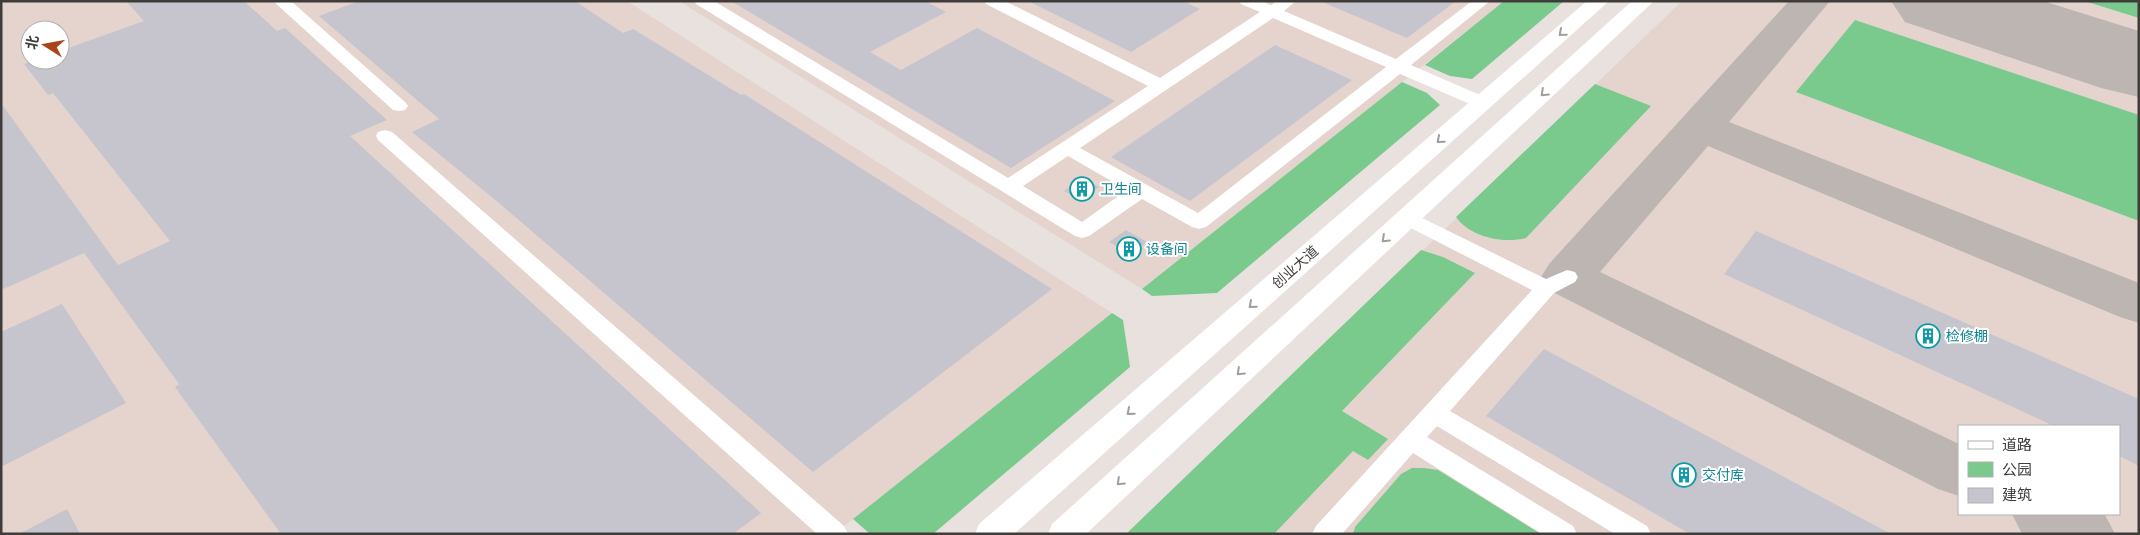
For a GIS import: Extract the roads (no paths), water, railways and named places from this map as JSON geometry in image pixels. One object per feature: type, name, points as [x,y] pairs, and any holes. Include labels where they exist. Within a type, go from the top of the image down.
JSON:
[{"type":"main road","name":"创业大道","points":[[992,534],[1599,1]]},
{"type":"main road","points":[[1064,534],[1644,1]]},
{"type":"lane","points":[[281,1],[399,106]]},
{"type":"lane","points":[[702,1],[1082,231],[1141,190]]},
{"type":"lane","points":[[992,1],[1161,86]]},
{"type":"lane","points":[[1247,1],[1483,103]]},
{"type":"lane","points":[[1008,187],[1288,1]]},
{"type":"lane","points":[[1067,148],[1199,222],[1482,1]]},
{"type":"lane","points":[[385,136],[835,534]]},
{"type":"lane","points":[[1408,218],[1546,288]]},
{"type":"lane","points":[[1325,534],[1546,288],[1567,277]]},
{"type":"lane","points":[[1434,413],[1638,534]]},
{"type":"lane","points":[[1410,439],[1564,534]]},
{"type":"place","name":"卫生间","points":[[1082,189]]},
{"type":"place","name":"设备间","points":[[1129,249]]},
{"type":"place","name":"检修棚","points":[[1928,336]]},
{"type":"place","name":"交付库","points":[[1684,475]]}]
